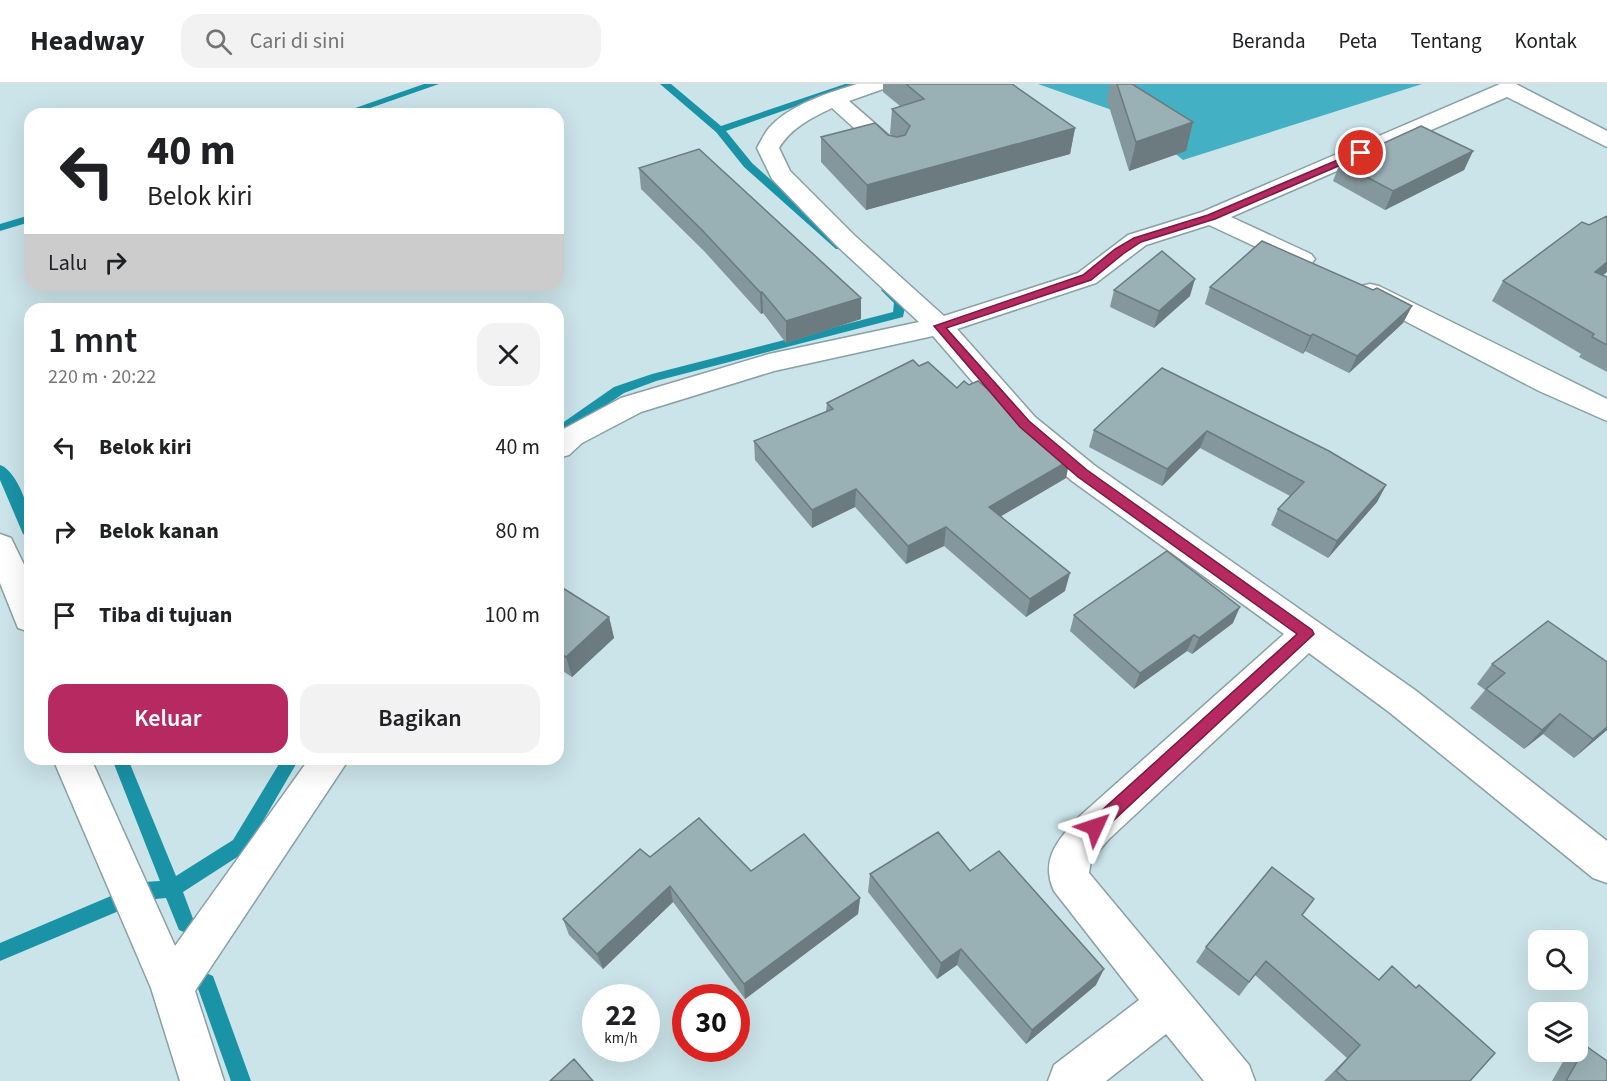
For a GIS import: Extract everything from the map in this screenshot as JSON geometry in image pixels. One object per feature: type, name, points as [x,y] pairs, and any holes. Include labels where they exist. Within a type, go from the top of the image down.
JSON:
[{"type":"street","points":[[879,84],[835,100],[780,129],[768,148],[780,174],[845,240],[939,326],[1024,424],[1083,473],[1402,701],[1607,865]]},
{"type":"street","points":[[564,443],[572,436],[631,405],[670,392],[769,363],[939,326],[1087,278],[1119,251],[1137,240],[1211,217],[1503,87],[1607,140]]},
{"type":"street","points":[[835,100],[895,153]]},
{"type":"street","points":[[1211,217],[1336,275],[1549,384],[1607,411]]},
{"type":"street","points":[[0,546],[24,600]]},
{"type":"street","points":[[1233,1081],[1068,878],[1071,852],[1095,827],[1307,634]]},
{"type":"street","points":[[75,765],[172,987],[202,1081]]},
{"type":"street","points":[[172,987],[326,765]]},
{"type":"street","points":[[1070,1081],[1169,1004]]},
{"type":"shaded area","points":[[1038,84],[1422,84],[1183,160],[1129,116]]},
{"type":"building","points":[[906,84],[1012,84],[1075,128],[867,185],[821,137],[875,123],[888,135],[897,137],[905,135],[910,126],[892,109],[924,99]]},
{"type":"building","points":[[1117,84],[1132,84],[1193,122],[1136,142]]},
{"type":"building","points":[[1421,126],[1473,151],[1393,191],[1340,163]]},
{"type":"building","points":[[699,149],[861,298],[786,321],[762,292],[639,168]]},
{"type":"building","points":[[1607,216],[1607,262],[1595,272],[1607,277],[1607,345],[1592,337],[1594,334],[1503,281],[1582,222],[1589,225]]},
{"type":"building","points":[[1262,241],[1373,290],[1377,288],[1412,306],[1357,356],[1313,334],[1310,336],[1210,287]]},
{"type":"building","points":[[1162,251],[1195,279],[1159,311],[1114,290]]},
{"type":"building","points":[[913,360],[919,366],[928,362],[957,388],[964,381],[969,385],[978,381],[1070,460],[989,507],[1070,573],[1030,599],[946,527],[908,546],[856,489],[812,510],[754,441],[833,409],[827,403]]},
{"type":"building","points":[[1162,368],[1329,451],[1386,485],[1337,541],[1278,509],[1304,482],[1207,431],[1167,469],[1094,430]]},
{"type":"building","points":[[1167,551],[1240,607],[1199,638],[1194,635],[1140,673],[1074,615]]},
{"type":"building","points":[[564,589],[609,617],[566,657],[564,656]]},
{"type":"building","points":[[1548,621],[1607,662],[1607,727],[1593,739],[1560,714],[1542,730],[1486,689],[1505,673],[1492,664]]},
{"type":"building","points":[[699,818],[751,871],[804,834],[860,898],[744,984],[670,886],[597,954],[563,919],[640,849],[650,857]]},
{"type":"building","points":[[938,832],[970,871],[999,851],[1104,969],[1032,1030],[961,949],[941,963],[870,874]]},
{"type":"building","points":[[1272,867],[1314,899],[1302,915],[1379,980],[1392,966],[1416,988],[1419,985],[1495,1053],[1470,1081],[1347,1081],[1336,1071],[1360,1045],[1266,961],[1249,982],[1206,947]]},
{"type":"building","points":[[1588,1047],[1607,1061],[1607,1081],[1566,1081],[1577,1062],[1588,1062]]},
{"type":"building","points":[[574,1059],[593,1081],[550,1081]]},
{"type":"waterway","points":[[361,108],[434,84]]},
{"type":"waterway","points":[[665,84],[720,130]]},
{"type":"waterway","points":[[720,130],[854,84]]},
{"type":"waterway","points":[[720,130],[748,165],[840,247]]},
{"type":"waterway","points":[[0,228],[24,220]]},
{"type":"waterway","points":[[564,429],[619,390],[652,378],[899,314],[900,302],[887,290]]},
{"type":"waterway","points":[[0,470],[10,483],[24,519]]},
{"type":"waterway","points":[[122,765],[172,889]]},
{"type":"waterway","points":[[172,889],[239,846],[287,765]]},
{"type":"waterway","points":[[0,952],[144,891],[172,889]]},
{"type":"waterway","points":[[172,889],[186,924]]},
{"type":"waterway","points":[[206,983],[241,1081]]},
{"type":"route","points":[[1095,827],[1307,634],[1083,473],[1024,424],[939,326],[1087,278],[1119,251],[1137,240],[1211,217],[1361,153]]}]
